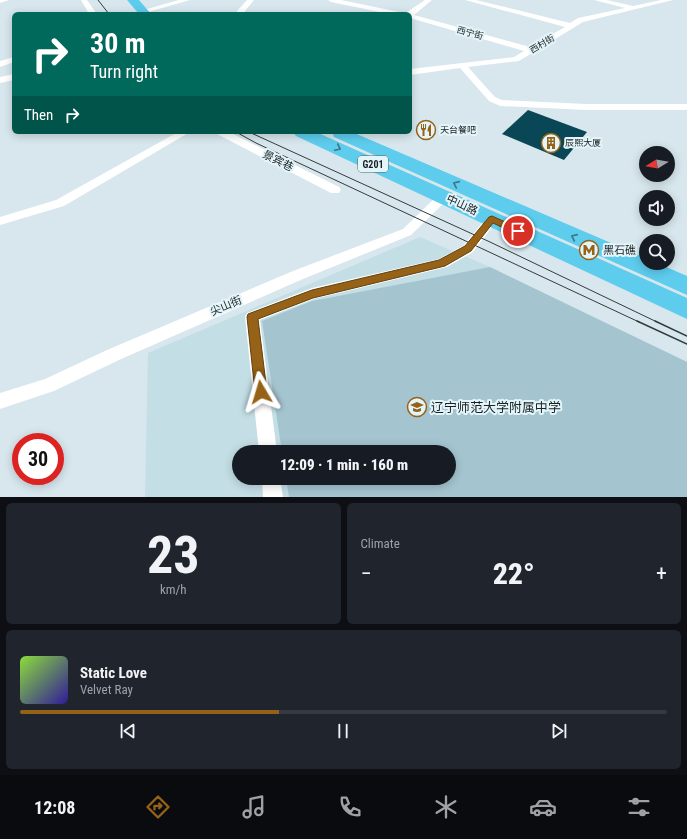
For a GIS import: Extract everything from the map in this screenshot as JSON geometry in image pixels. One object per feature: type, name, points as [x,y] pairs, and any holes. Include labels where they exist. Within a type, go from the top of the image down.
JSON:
[{"type":"highway","points":[[129,6],[138,12]]},
{"type":"highway","name":"中山路","points":[[306,134],[687,309]]},
{"type":"highway","name":"中山路","points":[[343,134],[687,286]]},
{"type":"highway","points":[[570,255],[590,257],[608,262],[687,297]]},
{"type":"street","points":[[0,1],[6,0]]},
{"type":"street","points":[[84,0],[92,12]]},
{"type":"street","points":[[144,12],[187,0]]},
{"type":"street","points":[[241,12],[251,0]]},
{"type":"street","points":[[331,0],[389,12]]},
{"type":"street","points":[[412,13],[429,0]]},
{"type":"street","points":[[468,0],[571,26]]},
{"type":"street","points":[[596,0],[634,8]]},
{"type":"street","name":"西村街","points":[[412,72],[510,61],[581,20],[670,0]]},
{"type":"street","name":"西宁街","points":[[412,16],[530,50]]},
{"type":"street","points":[[0,64],[12,60]]},
{"type":"street","points":[[463,66],[492,99],[500,102],[586,107],[687,107]]},
{"type":"street","points":[[0,80],[12,77]]},
{"type":"street","points":[[0,221],[60,204],[182,134]]},
{"type":"street","name":"景宾巷","points":[[225,134],[335,190]]},
{"type":"street","name":"尖山街","points":[[0,401],[48,386],[120,352],[269,288],[407,232],[443,197]]},
{"type":"street","points":[[267,445],[252,317],[312,294],[442,263],[468,249],[492,219]]},
{"type":"street","points":[[272,485],[273,497]]},
{"type":"shaded area","name":"辽宁师范大学附属中学","points":[[420,237],[490,267],[687,362],[687,497],[145,497],[148,353]]},
{"type":"shaded area","name":"辽宁师范大学附属中学","points":[[490,267],[687,362],[687,497],[289,497],[287,485],[456,485],[456,445],[281,445],[262,321],[312,301]]},
{"type":"building","name":"辰熙大厦","points":[[528,110],[587,132],[564,160],[502,134]]},
{"type":"tram line","points":[[98,0],[107,12]]},
{"type":"tram line","points":[[240,134],[639,322]]},
{"type":"tram line","points":[[253,134],[490,242],[657,322]]},
{"type":"tram line","points":[[637,321],[687,344]]},
{"type":"tram line","points":[[655,321],[687,336]]},
{"type":"place","name":"天台餐吧","points":[[426,130]]},
{"type":"place","name":"辰熙大厦","points":[[551,143]]},
{"type":"place","name":"黑石礁","points":[[589,250]]},
{"type":"place","name":"辽宁师范大学附属中学","points":[[417,407]]},
{"type":"route","points":[[261,392],[252,317],[312,294],[442,263],[468,249],[492,219],[518,231]]}]
